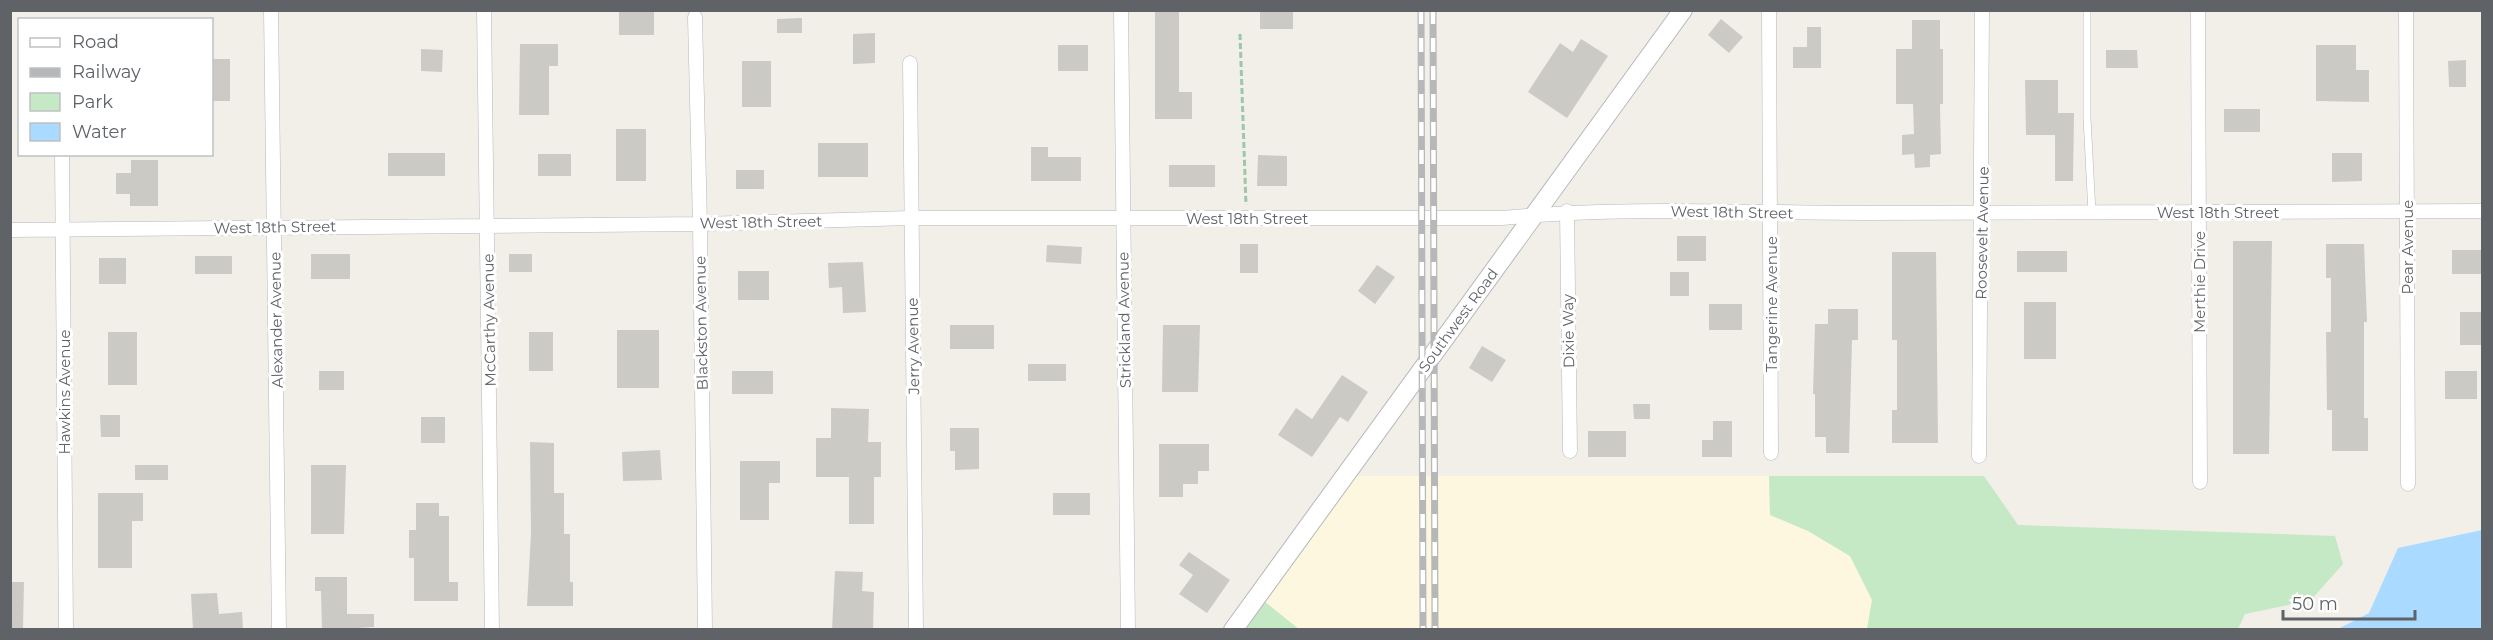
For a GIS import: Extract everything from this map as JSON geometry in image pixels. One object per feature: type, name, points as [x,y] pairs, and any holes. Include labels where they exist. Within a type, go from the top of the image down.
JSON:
[{"type":"street","name":"Alexander Avenue","points":[[271,10],[279,630]]},
{"type":"street","name":"McCarthy Avenue","points":[[484,10],[492,630]]},
{"type":"street","name":"Strickland Avenue","points":[[1121,10],[1128,630]]},
{"type":"street","name":"Southwest Road","points":[[1233,630],[1683,10]]},
{"type":"street","name":"Tangerine Avenue","points":[[1769,10],[1771,453]]},
{"type":"street","name":"Roosevelt Avenue","points":[[1979,456],[1982,10]]},
{"type":"street","name":"Merthie Drive","points":[[2198,10],[2200,482]]},
{"type":"street","name":"Pear Avenue","points":[[2406,10],[2408,483]]},
{"type":"street","name":"Blackston Avenue","points":[[695,18],[705,630]]},
{"type":"street","name":"Jerry Avenue","points":[[910,63],[916,630]]},
{"type":"street","name":"Hawkins Avenue","points":[[62,156],[66,630]]},
{"type":"street","name":"West 18th Street","points":[[10,230],[700,224],[911,218],[1502,218],[1567,211],[1642,210],[1771,213],[2482,211]]},
{"type":"street","name":"Dixie Way","points":[[1567,211],[1570,452]]},
{"type":"lane","points":[[2087,10],[2087,118],[2092,213]]},
{"type":"path","points":[[1240,34],[1246,218]]},
{"type":"shaded area","points":[[1356,476],[1769,476],[1770,515],[1808,531],[1850,556],[1872,600],[1867,630],[1299,630],[1265,602]]},
{"type":"green space","points":[[1769,476],[1984,476],[2018,525],[2335,536],[2343,564],[2311,600],[2245,614],[2238,629],[1867,629],[1872,600],[1850,556],[1808,531],[1770,515]]},
{"type":"green space","points":[[1265,602],[1299,629],[1245,629]]},
{"type":"water","points":[[2482,530],[2482,629],[2338,629],[2369,613],[2398,548]]},
{"type":"building","points":[[619,10],[654,10],[654,35],[619,35]]},
{"type":"building","points":[[1155,10],[1179,10],[1179,92],[1192,92],[1192,119],[1155,119]]},
{"type":"building","points":[[1260,10],[1293,10],[1293,29],[1260,29]]},
{"type":"building","points":[[802,18],[802,33],[777,33],[777,19]]},
{"type":"building","points":[[1721,19],[1743,37],[1729,53],[1708,35]]},
{"type":"building","points":[[1912,20],[1940,20],[1940,49],[1943,49],[1943,104],[1940,104],[1941,154],[1930,155],[1930,167],[1915,168],[1914,154],[1902,155],[1902,135],[1914,134],[1913,104],[1896,104],[1896,49],[1912,49]]},
{"type":"building","points":[[1807,27],[1821,27],[1821,68],[1793,68],[1793,47],[1807,47]]},
{"type":"building","points":[[875,33],[875,63],[853,64],[853,34]]},
{"type":"building","points":[[1581,39],[1608,56],[1567,118],[1528,92],[1560,43],[1573,52]]},
{"type":"building","points":[[520,44],[558,44],[558,66],[549,66],[549,115],[519,115]]},
{"type":"building","points":[[1058,45],[1088,45],[1088,71],[1058,71]]},
{"type":"building","points":[[2316,45],[2356,45],[2356,70],[2369,70],[2369,102],[2316,101]]},
{"type":"building","points":[[421,49],[443,50],[442,72],[421,71]]},
{"type":"building","points":[[2106,50],[2137,50],[2138,68],[2106,68]]},
{"type":"building","points":[[213,59],[230,59],[230,101],[213,101]]},
{"type":"building","points":[[2466,60],[2466,87],[2449,87],[2448,61]]},
{"type":"building","points":[[742,61],[771,61],[771,107],[742,107]]},
{"type":"building","points":[[2025,80],[2058,80],[2058,113],[2074,113],[2073,181],[2055,181],[2055,135],[2026,135]]},
{"type":"building","points":[[2224,109],[2260,109],[2260,132],[2224,132]]},
{"type":"building","points":[[616,129],[646,129],[646,181],[616,181]]},
{"type":"building","points":[[818,143],[868,143],[868,177],[818,177]]},
{"type":"building","points":[[1031,147],[1048,147],[1048,157],[1081,157],[1081,181],[1031,181]]},
{"type":"building","points":[[388,153],[445,153],[445,176],[388,176]]},
{"type":"building","points":[[2332,153],[2362,153],[2362,181],[2332,182]]},
{"type":"building","points":[[538,154],[571,154],[571,176],[538,176]]},
{"type":"building","points":[[1258,155],[1287,156],[1287,186],[1257,186]]},
{"type":"building","points":[[131,160],[158,160],[158,206],[130,206],[130,194],[116,194],[116,173],[131,173]]},
{"type":"building","points":[[1169,165],[1215,165],[1215,187],[1169,187]]},
{"type":"building","points":[[736,170],[764,170],[764,189],[736,189]]},
{"type":"building","points":[[1677,236],[1706,236],[1706,261],[1677,261]]},
{"type":"building","points":[[2233,241],[2272,241],[2269,454],[2233,454]]},
{"type":"building","points":[[1240,244],[1258,244],[1258,273],[1240,273]]},
{"type":"building","points":[[2326,244],[2364,244],[2367,322],[2364,322],[2364,418],[2368,418],[2368,451],[2332,451],[2332,410],[2327,410],[2326,332],[2331,332],[2331,278],[2326,278]]},
{"type":"building","points":[[1047,245],[1082,247],[1081,264],[1046,262]]},
{"type":"building","points":[[2452,250],[2482,250],[2482,274],[2452,274]]},
{"type":"building","points":[[2017,251],[2067,251],[2067,272],[2017,272]]},
{"type":"building","points":[[1892,252],[1936,252],[1938,443],[1892,443],[1892,410],[1897,410],[1897,340],[1892,340]]},
{"type":"building","points":[[311,254],[350,254],[350,279],[311,279]]},
{"type":"building","points":[[509,254],[532,254],[532,272],[509,272]]},
{"type":"building","points":[[195,256],[232,256],[232,274],[195,274]]},
{"type":"building","points":[[99,258],[126,258],[126,284],[99,284]]},
{"type":"building","points":[[863,262],[866,312],[843,313],[842,287],[829,288],[828,263]]},
{"type":"building","points":[[1377,265],[1395,277],[1375,304],[1358,291]]},
{"type":"building","points":[[738,271],[769,271],[769,300],[738,300]]},
{"type":"building","points":[[1670,272],[1689,272],[1689,296],[1670,296]]},
{"type":"building","points":[[2024,302],[2056,302],[2056,359],[2024,359]]},
{"type":"building","points":[[1709,304],[1742,304],[1742,330],[1709,330]]},
{"type":"building","points":[[1828,309],[1858,309],[1858,340],[1852,340],[1849,453],[1826,453],[1826,437],[1815,437],[1815,394],[1813,394],[1815,324],[1828,324]]},
{"type":"building","points":[[2460,312],[2482,312],[2482,345],[2460,345]]},
{"type":"building","points":[[950,325],[994,325],[994,349],[950,349]]},
{"type":"building","points":[[1163,325],[1200,325],[1198,392],[1162,392]]},
{"type":"building","points":[[617,330],[659,330],[659,388],[617,388]]},
{"type":"building","points":[[108,332],[137,332],[137,385],[108,385]]},
{"type":"building","points":[[529,332],[553,332],[553,371],[529,371]]},
{"type":"building","points":[[1482,346],[1506,360],[1492,382],[1469,368]]},
{"type":"building","points":[[1028,364],[1066,364],[1066,381],[1028,381]]},
{"type":"building","points":[[319,371],[344,371],[344,390],[319,390]]},
{"type":"building","points":[[732,371],[773,371],[773,394],[732,394]]},
{"type":"building","points":[[2445,371],[2477,371],[2477,399],[2445,399]]},
{"type":"building","points":[[1342,375],[1368,392],[1348,422],[1340,417],[1312,457],[1278,435],[1296,408],[1312,419]]},
{"type":"building","points":[[1633,404],[1650,404],[1650,419],[1634,419]]},
{"type":"building","points":[[831,408],[869,409],[868,442],[881,442],[881,477],[874,477],[874,524],[849,524],[849,477],[816,477],[816,438],[831,438]]},
{"type":"building","points":[[100,415],[120,415],[120,437],[101,437]]},
{"type":"building","points":[[421,417],[445,417],[445,443],[421,443]]},
{"type":"building","points":[[1713,421],[1732,421],[1732,457],[1702,457],[1702,440],[1713,440]]},
{"type":"building","points":[[950,428],[979,428],[979,469],[955,470],[955,451],[950,451]]},
{"type":"building","points":[[1588,431],[1626,431],[1626,457],[1588,457]]},
{"type":"building","points":[[530,442],[554,443],[554,493],[564,493],[564,534],[570,534],[570,582],[573,582],[573,606],[527,606],[531,534]]},
{"type":"building","points":[[1159,444],[1209,444],[1209,471],[1198,471],[1198,484],[1183,484],[1183,497],[1159,497]]},
{"type":"building","points":[[660,450],[662,480],[623,481],[622,452]]},
{"type":"building","points":[[740,461],[780,461],[780,483],[769,483],[769,520],[740,520]]},
{"type":"building","points":[[135,465],[168,465],[168,480],[135,480]]},
{"type":"building","points":[[311,465],[346,465],[344,534],[311,534]]},
{"type":"building","points":[[98,493],[143,493],[143,521],[132,521],[132,568],[98,568]]},
{"type":"building","points":[[1053,493],[1090,493],[1090,515],[1053,515]]},
{"type":"building","points":[[416,503],[439,503],[439,516],[449,516],[449,582],[458,582],[458,601],[414,601],[414,558],[409,558],[409,530],[416,530]]},
{"type":"building","points":[[1189,552],[1230,580],[1207,613],[1179,594],[1193,575],[1179,565]]},
{"type":"building","points":[[835,571],[863,572],[862,591],[874,592],[873,630],[832,630]]},
{"type":"building","points":[[315,577],[347,577],[347,614],[374,614],[374,627],[322,630],[321,591],[315,591]]},
{"type":"building","points":[[10,582],[24,582],[23,629],[10,629]]},
{"type":"building","points":[[217,593],[219,614],[242,612],[243,630],[193,630],[191,594]]},
{"type":"railway","points":[[1421,10],[1423,630]]},
{"type":"railway","points":[[1433,10],[1435,630]]}]
